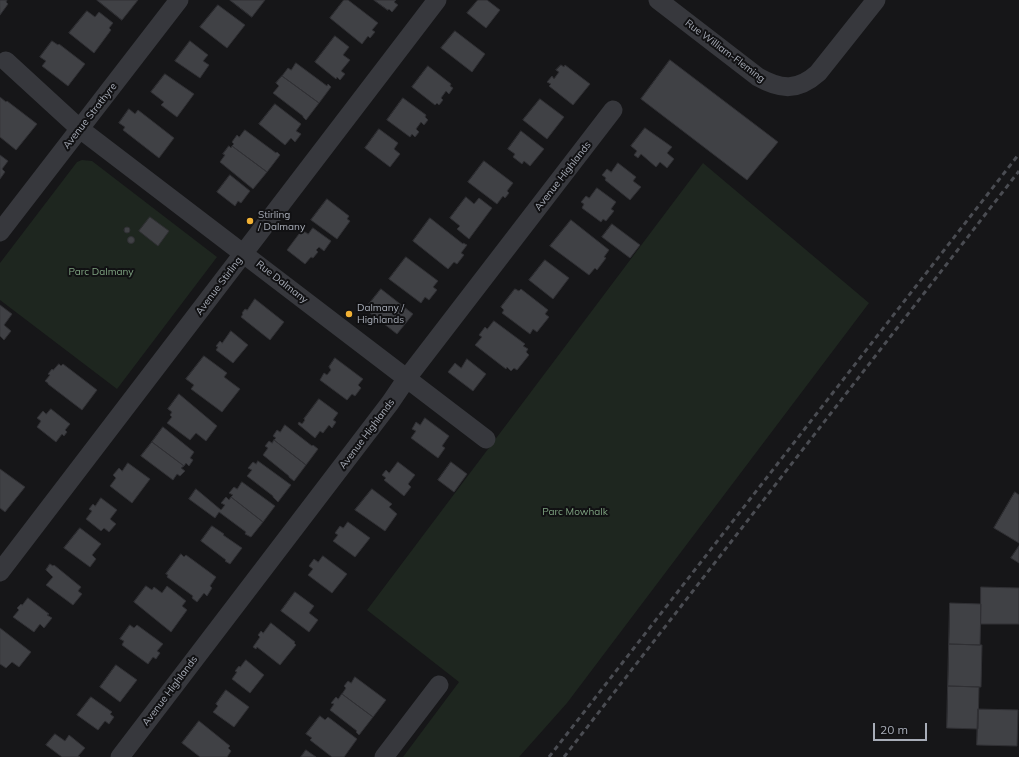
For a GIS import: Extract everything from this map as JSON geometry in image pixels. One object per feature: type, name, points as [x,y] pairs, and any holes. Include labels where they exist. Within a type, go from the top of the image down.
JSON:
[{"type":"street","name":"Avenue Strathyre","points":[[0,232],[179,0]]},
{"type":"street","name":"Avenue Stirling","points":[[0,572],[437,0]]},
{"type":"street","name":"Rue William-Fleming","points":[[660,0],[758,77],[770,84],[783,87],[796,86],[809,81],[818,73],[876,0]]},
{"type":"street","name":"Rue Dalmany","points":[[6,61],[80,129],[486,439]]},
{"type":"street","name":"Avenue Highlands","points":[[120,757],[390,403],[407,378],[613,110]]},
{"type":"street","points":[[384,757],[439,685]]},
{"type":"green space","name":"Parc Dalmany","points":[[82,160],[92,161],[217,257],[117,389],[0,300],[0,263],[77,162]]},
{"type":"green space","name":"Parc Mowhalk","points":[[703,163],[869,303],[567,703],[519,757],[403,757],[459,682],[367,610]]},
{"type":"building","points":[[0,0],[7,0],[6,2],[8,4],[0,15]]},
{"type":"building","points":[[97,0],[138,0],[122,20]]},
{"type":"building","points":[[230,0],[265,0],[252,17]]},
{"type":"building","points":[[344,0],[348,0],[378,23],[372,30],[375,32],[370,38],[368,36],[362,44],[330,18]]},
{"type":"building","points":[[374,0],[396,0],[394,2],[398,5],[392,12]]},
{"type":"building","points":[[478,0],[487,0],[500,10],[486,28],[467,13]]},
{"type":"building","points":[[218,5],[245,25],[227,48],[200,27]]},
{"type":"building","points":[[87,11],[95,17],[99,12],[113,23],[109,28],[111,30],[94,53],[69,33]]},
{"type":"building","points":[[455,31],[485,54],[472,72],[441,48]]},
{"type":"building","points":[[335,36],[349,47],[343,55],[350,60],[341,71],[345,74],[340,80],[337,77],[336,79],[315,62]]},
{"type":"building","points":[[52,41],[58,45],[59,44],[85,64],[68,86],[42,66],[46,61],[40,57]]},
{"type":"building","points":[[190,41],[208,55],[203,61],[209,65],[200,78],[175,61]]},
{"type":"building","points":[[670,60],[778,142],[747,180],[641,99]]},
{"type":"building","points":[[296,63],[327,86],[328,84],[331,87],[319,103],[282,76],[288,68],[291,70]]},
{"type":"building","points":[[561,65],[564,67],[565,65],[590,84],[573,105],[549,86],[551,84],[547,82],[552,76],[554,79],[559,72],[556,70]]},
{"type":"building","points":[[428,66],[451,84],[450,86],[453,88],[449,94],[446,91],[441,98],[443,100],[439,105],[437,103],[435,105],[412,87]]},
{"type":"building","points":[[165,74],[194,94],[177,117],[161,105],[164,102],[151,92]]},
{"type":"building","points":[[282,76],[319,103],[306,120],[273,93],[279,86],[276,83]]},
{"type":"building","points":[[0,97],[37,124],[16,150],[0,137]]},
{"type":"building","points":[[403,98],[426,115],[425,117],[428,120],[424,125],[421,122],[416,129],[419,132],[415,137],[412,134],[410,137],[387,120]]},
{"type":"building","points":[[540,99],[564,117],[547,139],[523,120]]},
{"type":"building","points":[[275,104],[301,124],[296,131],[301,134],[295,142],[291,138],[285,145],[259,124]]},
{"type":"building","points":[[129,109],[135,114],[138,110],[174,138],[159,158],[123,130],[125,127],[119,123]]},
{"type":"building","points":[[645,128],[672,147],[667,153],[674,159],[667,168],[660,162],[656,167],[641,154],[638,158],[634,155],[637,151],[631,146]]},
{"type":"building","points":[[379,129],[398,143],[394,149],[400,154],[390,167],[365,148]]},
{"type":"building","points":[[245,130],[280,155],[267,172],[232,146],[234,144],[232,142],[237,135],[239,137]]},
{"type":"building","points":[[521,131],[544,149],[530,166],[524,161],[522,164],[513,157],[515,154],[508,149]]},
{"type":"building","points":[[229,146],[231,148],[232,146],[267,172],[253,189],[220,162],[225,155],[223,154]]},
{"type":"building","points":[[0,155],[8,161],[2,169],[5,172],[0,179]]},
{"type":"building","points":[[484,161],[513,183],[507,191],[509,193],[505,198],[503,196],[497,204],[468,182]]},
{"type":"building","points":[[618,163],[636,177],[633,181],[641,187],[630,200],[605,180],[606,178],[602,175],[607,169],[611,172]]},
{"type":"building","points":[[230,175],[250,191],[241,203],[238,201],[235,206],[217,192]]},
{"type":"building","points":[[597,188],[616,202],[611,209],[614,211],[606,221],[603,219],[601,222],[582,208],[584,204],[581,202],[586,196],[589,198]]},
{"type":"building","points":[[466,197],[474,204],[479,198],[492,208],[469,239],[457,229],[460,226],[450,218]]},
{"type":"building","points":[[327,199],[349,216],[347,219],[350,221],[337,239],[311,220]]},
{"type":"building","points":[[150,217],[169,231],[158,246],[139,231]]},
{"type":"building","points":[[430,218],[463,244],[467,245],[461,253],[464,255],[457,264],[454,262],[448,269],[413,241]]},
{"type":"building","points":[[571,220],[609,250],[604,257],[606,258],[597,270],[595,268],[589,275],[550,246]]},
{"type":"building","points":[[612,224],[640,245],[630,258],[602,237]]},
{"type":"building","points":[[127,227],[130,230],[127,233],[124,230]]},
{"type":"building","points":[[313,228],[331,241],[324,251],[319,247],[316,250],[318,252],[305,264],[287,250],[302,230],[308,234]]},
{"type":"building","points":[[131,237],[134,240],[131,243],[128,240]]},
{"type":"building","points":[[406,257],[438,281],[433,287],[437,290],[429,300],[425,297],[421,303],[389,279]]},
{"type":"building","points":[[545,260],[569,278],[553,299],[529,280]]},
{"type":"building","points":[[381,289],[413,314],[397,334],[365,309]]},
{"type":"building","points":[[515,289],[519,291],[521,289],[548,310],[545,314],[549,317],[537,332],[533,329],[530,334],[502,313],[504,310],[501,307]]},
{"type":"building","points":[[255,299],[284,322],[270,340],[241,317],[245,309],[247,310]]},
{"type":"building","points":[[0,305],[12,314],[4,325],[11,331],[4,340],[0,336]]},
{"type":"building","points":[[494,321],[525,344],[523,346],[528,349],[526,352],[529,355],[517,370],[514,368],[511,371],[507,367],[506,369],[475,345],[482,337],[479,335],[485,327],[487,329]]},
{"type":"building","points":[[231,331],[248,345],[233,363],[216,350],[218,347],[216,346],[220,341],[222,343]]},
{"type":"building","points":[[204,356],[227,373],[224,377],[240,389],[222,412],[191,389],[194,385],[186,379]]},
{"type":"building","points":[[335,358],[363,379],[358,385],[361,388],[355,396],[352,394],[347,400],[320,380],[324,373],[327,375],[331,370],[329,367]]},
{"type":"building","points":[[467,359],[486,374],[473,391],[448,372],[455,363],[461,368]]},
{"type":"building","points":[[59,364],[61,366],[63,364],[97,390],[82,410],[45,381],[50,375],[48,374],[52,369],[53,370]]},
{"type":"building","points":[[179,394],[217,426],[206,441],[196,433],[190,440],[167,423],[172,417],[170,415],[172,412],[168,409]]},
{"type":"building","points":[[319,399],[338,413],[333,420],[336,422],[332,428],[329,425],[323,433],[320,431],[315,438],[298,424],[299,422],[302,424]]},
{"type":"building","points":[[51,409],[70,424],[65,430],[67,432],[64,436],[62,434],[56,442],[37,427],[41,421],[37,418],[43,411],[46,414]]},
{"type":"building","points":[[425,418],[449,436],[442,446],[445,448],[438,458],[411,438],[416,431],[412,429],[416,422],[420,425]]},
{"type":"building","points":[[285,425],[318,449],[306,465],[274,440],[276,438],[273,436],[277,430],[280,432]]},
{"type":"building","points":[[163,427],[194,452],[190,458],[193,460],[189,466],[186,463],[184,466],[152,442]]},
{"type":"building","points":[[274,440],[306,465],[294,481],[263,455],[268,448],[265,446],[269,441],[272,443]]},
{"type":"building","points":[[152,442],[184,466],[181,468],[185,471],[180,476],[177,474],[173,480],[141,456]]},
{"type":"building","points":[[258,461],[291,485],[278,502],[273,496],[247,476],[252,470],[248,468],[253,462],[256,464]]},
{"type":"building","points":[[398,462],[415,475],[408,484],[411,487],[404,496],[384,480],[386,478],[382,475],[386,470],[389,473]]},
{"type":"building","points":[[451,462],[467,474],[454,492],[438,480]]},
{"type":"building","points":[[128,463],[150,479],[132,503],[110,486],[116,478],[113,475],[119,468],[122,471]]},
{"type":"building","points":[[0,469],[25,487],[5,512],[0,508]]},
{"type":"building","points":[[242,482],[275,506],[263,522],[231,497],[233,495],[229,493],[234,487],[237,489]]},
{"type":"building","points":[[196,489],[221,510],[225,505],[221,503],[226,497],[229,500],[231,497],[263,522],[251,537],[245,534],[246,532],[219,512],[215,518],[189,499]]},
{"type":"building","points":[[372,489],[392,504],[389,507],[397,514],[385,531],[355,510]]},
{"type":"building","points":[[1015,492],[1019,495],[1019,543],[994,528]]},
{"type":"building","points":[[101,498],[117,510],[110,519],[116,524],[109,532],[104,528],[101,531],[86,519],[92,511],[89,509],[93,504],[95,506]]},
{"type":"building","points":[[348,522],[370,538],[355,557],[333,541],[338,535],[335,533],[340,526],[343,528]]},
{"type":"building","points":[[212,526],[242,548],[230,564],[201,541]]},
{"type":"building","points":[[80,528],[101,544],[92,555],[96,559],[90,567],[64,548]]},
{"type":"building","points":[[1019,546],[1019,563],[1011,558]]},
{"type":"building","points":[[181,554],[184,557],[186,555],[216,577],[210,586],[212,588],[207,596],[204,593],[197,602],[192,598],[193,596],[167,577],[168,575],[166,574]]},
{"type":"building","points":[[323,556],[347,574],[332,593],[308,575],[313,569],[309,566],[314,559],[318,562]]},
{"type":"building","points":[[50,564],[53,566],[54,565],[81,587],[78,591],[82,594],[73,605],[46,585],[53,577],[46,570]]},
{"type":"building","points":[[146,586],[152,590],[154,587],[162,593],[167,586],[186,601],[182,606],[187,610],[171,632],[134,602]]},
{"type":"building","points":[[981,587],[1019,588],[1019,624],[981,624]]},
{"type":"building","points":[[295,592],[314,606],[309,613],[318,620],[309,632],[281,611]]},
{"type":"building","points":[[28,598],[52,618],[44,628],[40,624],[34,632],[13,617],[19,610],[17,608]]},
{"type":"building","points":[[950,603],[981,604],[980,645],[949,644]]},
{"type":"building","points":[[271,623],[295,642],[294,643],[296,645],[280,665],[257,647],[256,649],[253,647],[260,637],[258,635],[261,631],[263,633]]},
{"type":"building","points":[[130,625],[134,628],[137,625],[163,644],[157,651],[160,653],[156,659],[153,657],[148,664],[122,645],[124,641],[120,639]]},
{"type":"building","points":[[0,628],[31,652],[19,667],[12,662],[6,668],[0,664]]},
{"type":"building","points":[[949,644],[982,645],[981,687],[948,686]]},
{"type":"building","points":[[246,660],[264,675],[250,693],[232,679],[237,672],[235,671]]},
{"type":"building","points":[[116,665],[137,680],[120,702],[100,687]]},
{"type":"building","points":[[355,677],[386,700],[373,717],[342,694],[346,688],[344,686],[348,681],[351,683]]},
{"type":"building","points":[[948,686],[979,687],[978,729],[947,728]]},
{"type":"building","points":[[226,690],[249,707],[234,727],[213,712],[218,706],[216,704]]},
{"type":"building","points":[[342,694],[373,717],[359,735],[356,732],[357,731],[330,710],[334,704],[331,703],[336,697],[338,699]]},
{"type":"building","points":[[91,697],[112,712],[110,714],[114,717],[109,724],[105,721],[98,730],[77,715]]},
{"type":"building","points":[[978,709],[1018,710],[1017,746],[977,745]]},
{"type":"building","points":[[320,716],[325,720],[328,717],[357,739],[344,757],[332,757],[310,740],[312,738],[306,734]]},
{"type":"building","points":[[199,721],[230,746],[228,748],[231,751],[227,757],[200,757],[182,743]]},
{"type":"building","points":[[55,734],[65,741],[69,735],[85,748],[78,756],[80,757],[62,757],[46,745]]},
{"type":"building","points":[[306,750],[316,757],[301,757]]},
{"type":"railway","points":[[549,757],[1019,154]]},
{"type":"railway","points":[[564,757],[1019,171]]},
{"type":"place","name":"Stirling / Dalmany","points":[[250,221]]},
{"type":"place","name":"Dalmany / Highlands","points":[[349,314]]}]
